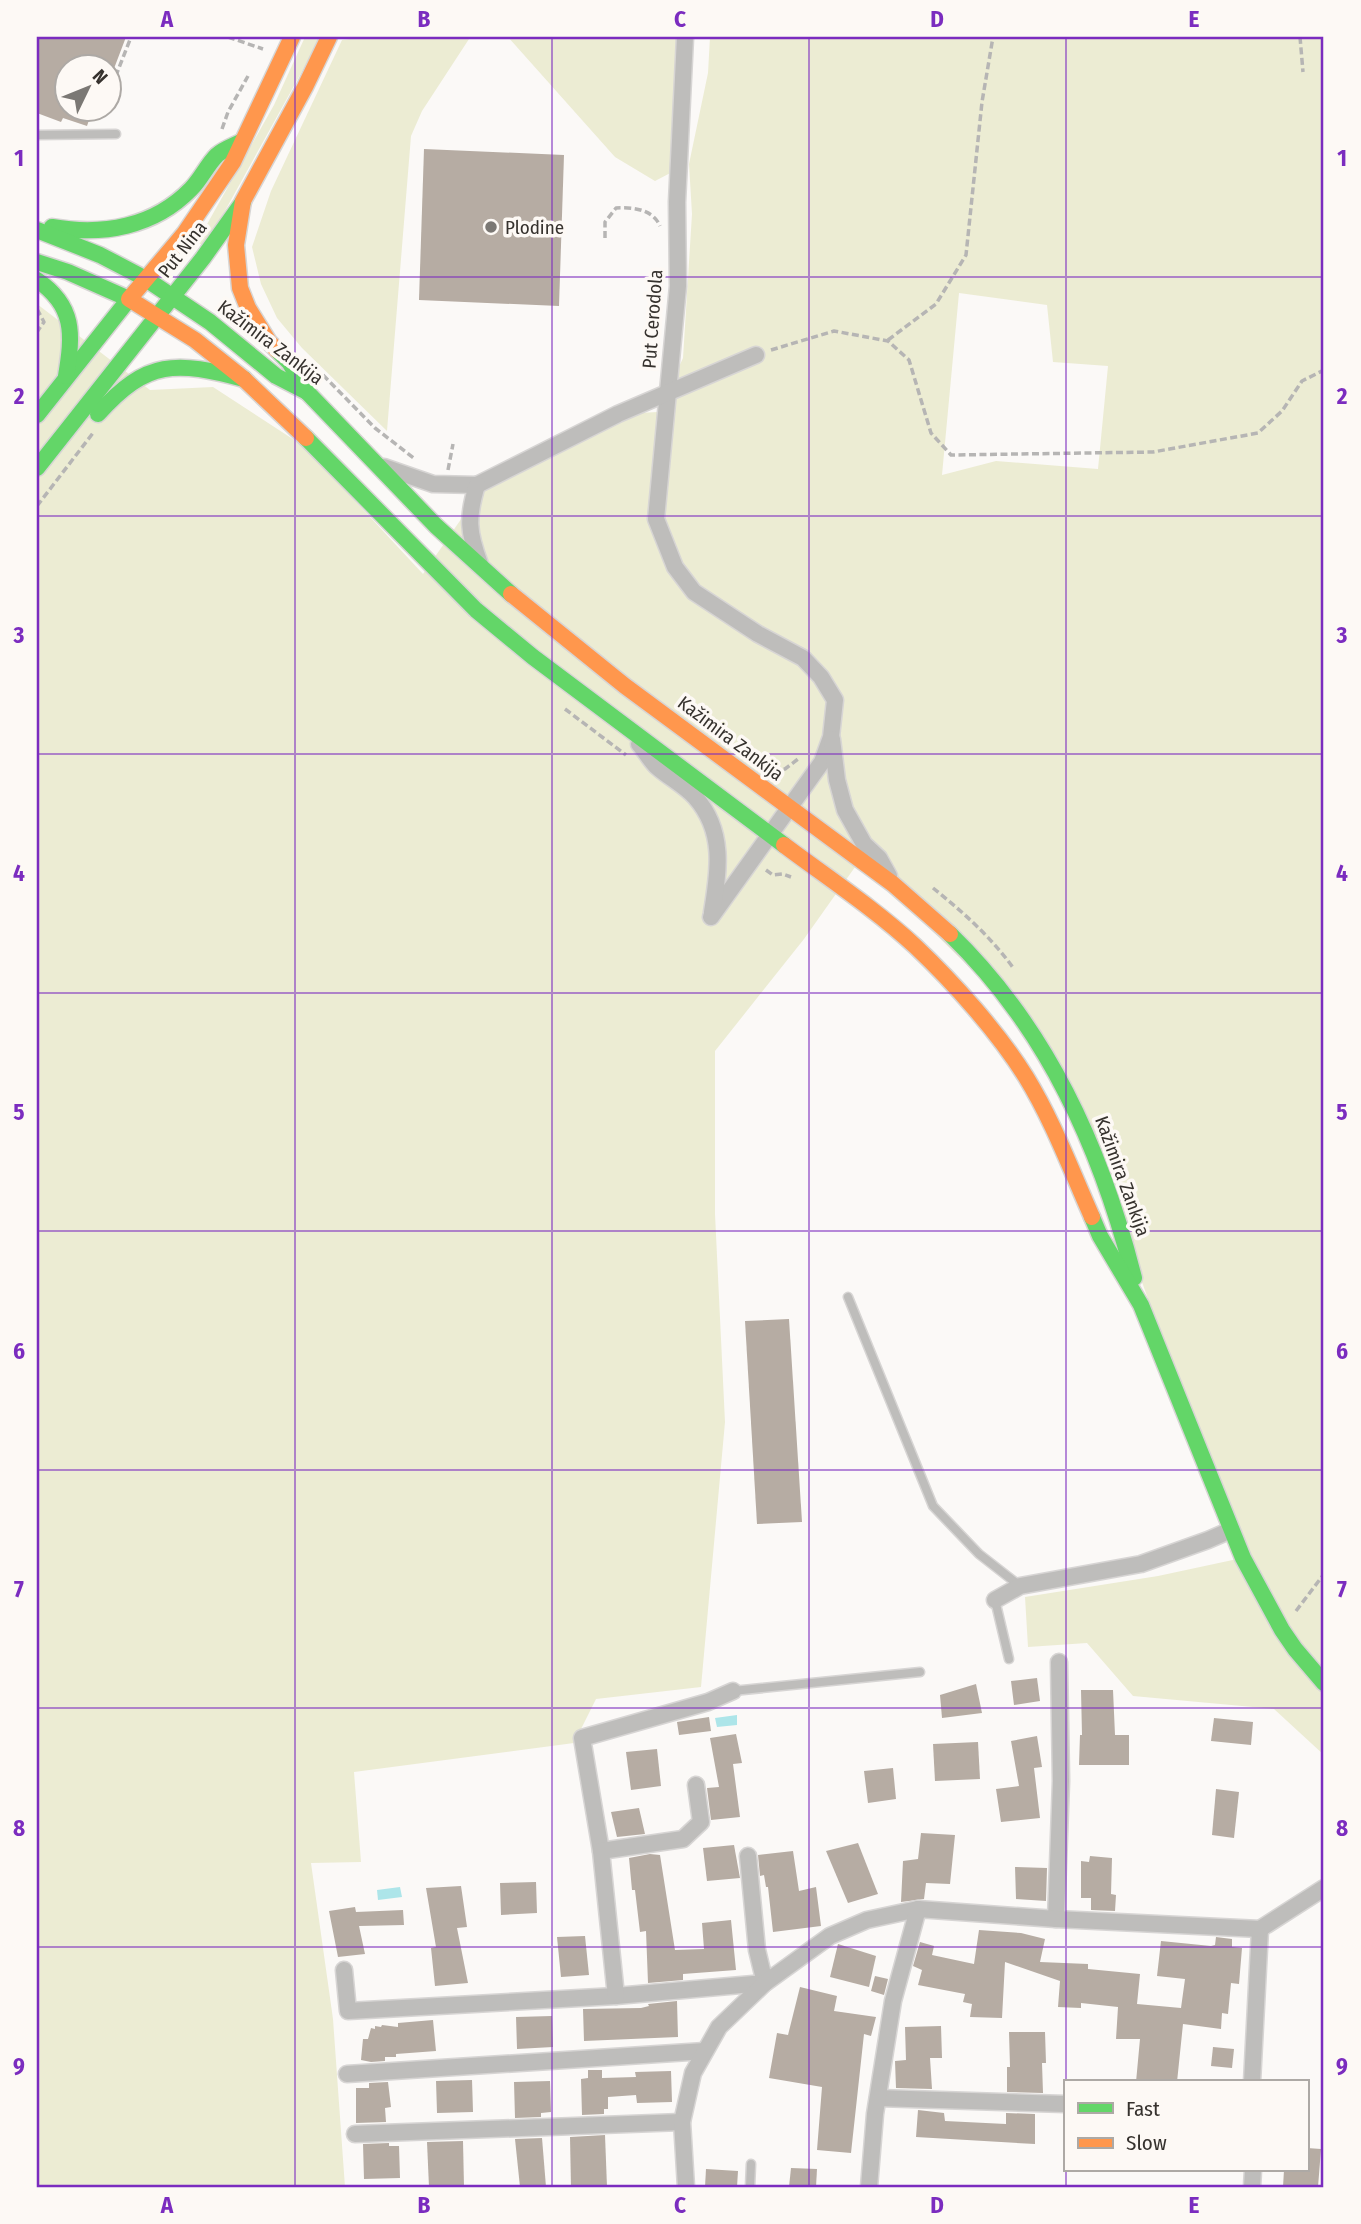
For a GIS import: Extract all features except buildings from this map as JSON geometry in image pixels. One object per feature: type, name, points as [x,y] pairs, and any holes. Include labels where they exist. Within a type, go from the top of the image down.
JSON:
[{"type":"main road","name":"Put Nina","points":[[37,415],[129,299],[177,244],[211,197],[233,162],[292,37]]},
{"type":"main road","name":"Put Nina","points":[[37,468],[203,258],[243,201],[329,37]]},
{"type":"main road","points":[[37,225],[65,230],[111,231],[146,220],[165,210],[190,190],[219,153],[241,142]]},
{"type":"main road","points":[[243,201],[236,245],[240,288],[257,326],[289,362],[307,392]]},
{"type":"main road","name":"Kažimira Zankija","points":[[37,230],[100,255],[146,279],[210,322],[276,376],[307,392],[483,571],[625,686],[893,884],[930,915],[995,982],[1051,1062],[1103,1172],[1122,1227],[1141,1306],[1243,1558],[1282,1630],[1324,1683]]},
{"type":"main road","name":"Kažimira Zankija","points":[[37,262],[68,272],[129,299],[195,340],[244,379],[289,421],[476,610],[533,657],[901,934],[970,1003],[1026,1077],[1051,1123],[1100,1236],[1141,1306]]},
{"type":"main road","points":[[37,280],[60,300],[68,317],[71,349],[65,379]]},
{"type":"main road","points":[[68,428],[93,420],[122,388],[147,373],[163,368],[182,366],[206,369],[244,379]]},
{"type":"street","name":"Put Cerodola","points":[[477,485],[667,392],[678,286],[677,202],[685,37]]},
{"type":"street","points":[[627,727],[655,765],[696,798],[710,819],[717,842],[719,869],[711,918],[822,762],[831,737],[835,701],[821,677],[803,658],[758,634],[694,592],[675,567],[656,519],[667,392],[756,355]]},
{"type":"street","points":[[378,465],[433,484],[477,485],[470,508],[469,524],[483,571]]},
{"type":"street","points":[[831,737],[845,810],[864,844],[879,858],[893,884]]},
{"type":"street","points":[[995,1600],[1020,1586],[1141,1564],[1231,1530]]},
{"type":"street","points":[[1056,1919],[1061,1781],[1059,1662]]},
{"type":"street","points":[[616,1996],[601,1851],[582,1738],[708,1702],[733,1691]]},
{"type":"street","points":[[601,1851],[683,1839],[701,1822],[696,1785]]},
{"type":"street","points":[[748,1856],[758,1950],[765,1983]]},
{"type":"street","points":[[686,2187],[682,2122],[693,2073],[705,2051],[719,2027],[765,1983],[830,1936],[867,1920],[918,1909],[1260,1929],[1324,1888]]},
{"type":"street","points":[[870,2187],[875,2114],[893,2001],[918,1909]]},
{"type":"street","points":[[1252,2080],[1260,1929]]},
{"type":"street","points":[[344,1970],[348,2011],[616,1996],[765,1983]]},
{"type":"street","points":[[347,2074],[705,2051]]},
{"type":"street","points":[[878,2098],[1064,2104]]},
{"type":"street","points":[[355,2134],[682,2122]]},
{"type":"lane","points":[[37,135],[116,135]]},
{"type":"lane","points":[[848,1297],[933,1506],[979,1554],[1020,1586]]},
{"type":"lane","points":[[995,1600],[1009,1658]]},
{"type":"lane","points":[[733,1691],[920,1672]]},
{"type":"lane","points":[[750,2187],[751,2164]]},
{"type":"path","points":[[122,60],[131,37]]},
{"type":"path","points":[[228,37],[263,48]]},
{"type":"path","points":[[888,341],[936,304],[966,255],[982,102],[993,37]]},
{"type":"path","points":[[1300,37],[1303,72]]},
{"type":"path","points":[[605,238],[605,222],[616,208],[637,207],[658,220],[663,232]]},
{"type":"path","points":[[37,309],[44,322],[37,331]]},
{"type":"path","points":[[756,355],[834,331],[888,341],[909,360],[931,433],[951,455],[1153,452],[1258,433],[1282,411],[1301,381],[1324,370]]},
{"type":"path","points":[[321,373],[375,428],[415,459]]},
{"type":"path","points":[[37,506],[100,424]]},
{"type":"path","points":[[448,475],[453,444]]},
{"type":"path","points":[[786,769],[798,759]]},
{"type":"path","points":[[1282,1630],[1324,1574]]},
{"type":"green space","points":[[305,37],[321,37],[205,247],[197,242],[274,105]]},
{"type":"green space","points":[[367,37],[476,37],[469,39],[422,111],[411,136],[387,431],[302,348],[277,318],[261,284],[252,247],[271,191],[342,40]]},
{"type":"green space","points":[[508,37],[679,37],[675,63],[678,169],[655,181],[615,157]]},
{"type":"green space","points":[[710,37],[1324,37],[1324,1755],[1274,1709],[1133,1696],[1087,1643],[1028,1647],[1025,1597],[1158,1576],[1242,1558],[1122,1227],[1025,1022],[860,860],[804,939],[715,1051],[715,1214],[725,1422],[701,1687],[596,1699],[574,1743],[354,1772],[361,1862],[311,1863],[333,2019],[345,2187],[37,2187],[37,304],[150,390],[213,387],[305,447],[423,574],[491,476],[618,414],[658,412],[683,358],[692,214],[689,164],[708,73]],"holes":[[[959,293],[1047,305],[1053,362],[1108,366],[1098,469],[996,461],[942,475]]]},
{"type":"water","points":[[737,1715],[737,1725],[717,1727],[715,1718]]},
{"type":"water","points":[[400,1887],[402,1897],[378,1900],[377,1890]]},
{"type":"traffic: fast","points":[[52,227],[71,230],[109,229],[144,220],[176,202],[195,185],[217,155],[241,142]]},
{"type":"traffic: fast","points":[[37,468],[203,258],[243,202]]},
{"type":"traffic: fast","points":[[37,230],[100,255],[146,279],[210,322],[276,376],[307,392]]},
{"type":"traffic: fast","points":[[37,262],[68,272],[129,299],[37,415]]},
{"type":"traffic: fast","points":[[37,280],[59,300],[65,311],[70,334],[66,376]]},
{"type":"traffic: fast","points":[[277,350],[289,362],[307,392],[436,526],[511,594]]},
{"type":"traffic: fast","points":[[98,414],[132,383],[164,369],[199,369],[244,379]]},
{"type":"traffic: fast","points":[[306,438],[476,610],[533,657],[784,845]]},
{"type":"traffic: fast","points":[[950,934],[984,970],[1015,1009],[1066,1092],[1105,1183],[1134,1278]]},
{"type":"traffic: fast","points":[[1092,1217],[1100,1236],[1141,1305],[1243,1558],[1282,1630],[1324,1683]]},
{"type":"traffic: slow","points":[[292,37],[233,162],[184,234],[129,299],[195,340],[244,379],[306,438]]},
{"type":"traffic: slow","points":[[277,350],[248,308],[240,288],[236,245],[243,201],[329,37]]},
{"type":"traffic: slow","points":[[511,594],[625,686],[893,884],[950,934]]},
{"type":"traffic: slow","points":[[784,845],[900,932],[975,1008],[1015,1060],[1036,1094],[1092,1217]]},
{"type":"place","name":"Plodine","points":[[491,227]]}]
